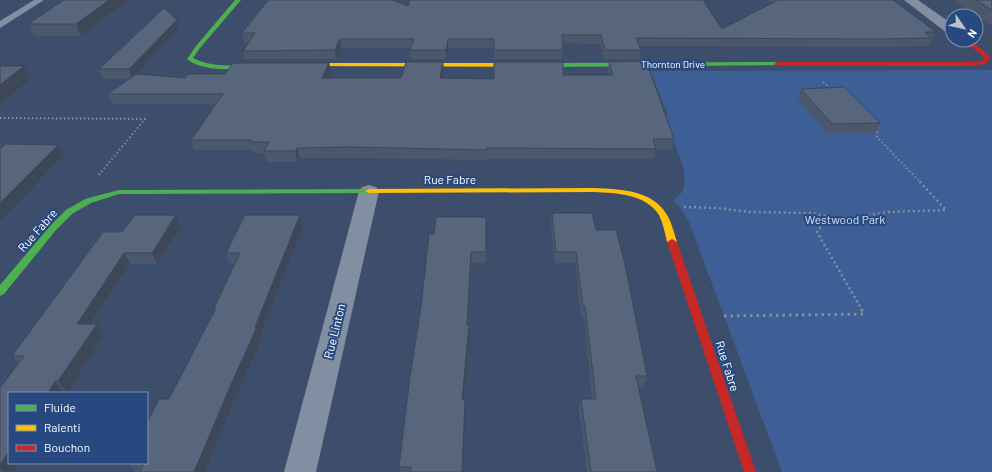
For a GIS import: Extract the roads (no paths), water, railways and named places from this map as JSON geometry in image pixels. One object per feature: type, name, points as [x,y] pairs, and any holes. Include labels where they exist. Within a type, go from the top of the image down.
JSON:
[{"type":"street","points":[[238,0],[198,47],[190,59],[196,64],[206,65],[269,65]]},
{"type":"street","points":[[910,0],[944,24]]},
{"type":"street","name":"Thornton Drive","points":[[293,65],[963,64],[982,63],[987,60],[987,56],[976,48]]},
{"type":"street","name":"Rue Fabre","points":[[0,292],[61,218],[79,205],[108,195],[134,191],[594,190],[627,193],[637,196],[654,205],[660,210],[666,222],[750,472]]},
{"type":"street","name":"Rue Linton","points":[[300,472],[369,191]]},
{"type":"lane","points":[[0,25],[40,0]]},
{"type":"park label","name":"Westwood Park","points":[[845,219]]}]
